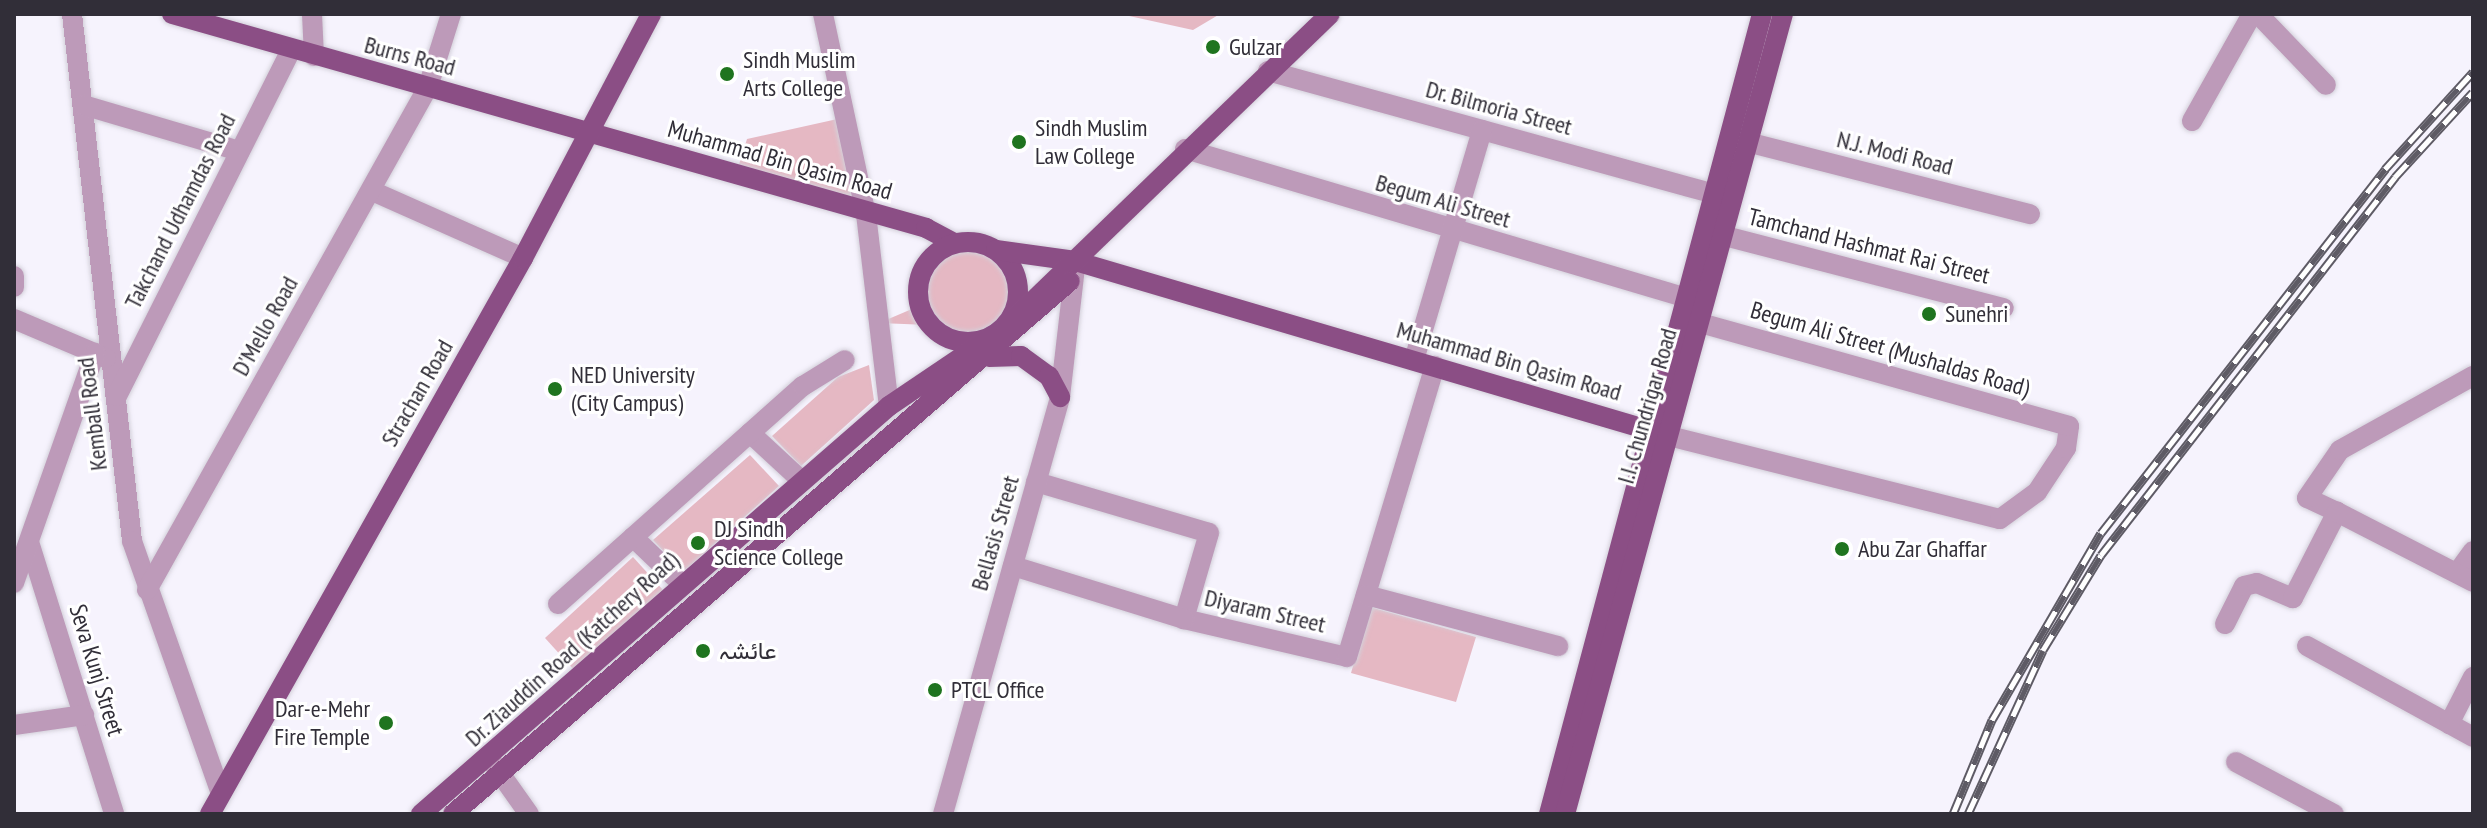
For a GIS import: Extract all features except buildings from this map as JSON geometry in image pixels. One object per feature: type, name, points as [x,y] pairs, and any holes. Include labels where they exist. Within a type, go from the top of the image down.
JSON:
[{"type":"main road","name":"Burns Road","points":[[172,14],[589,133]]},
{"type":"main road","name":"Strachan Road","points":[[210,814],[223,804],[523,258],[651,14]]},
{"type":"main road","name":"Dr. Ziauddin Road (Katchery Road)","points":[[1274,73],[1330,14]]},
{"type":"main road","name":"Dr. Ziauddin Road (Katchery Road)","points":[[453,814],[503,775],[1078,267],[1189,151],[1274,73],[1345,14]]},
{"type":"main road","name":"I.I. Chundrigar Road","points":[[1565,814],[1687,298],[1762,14]]},
{"type":"main road","name":"I.I. Chundrigar Road","points":[[1549,814],[1657,432],[1697,322],[1783,14]]},
{"type":"main road","name":"Muhammad Bin Qasim Road","points":[[589,133],[954,243]]},
{"type":"main road","points":[[992,342],[1019,285],[996,250],[954,243],[921,272],[918,297],[939,333],[992,342],[1021,356],[1049,376],[1060,397]]},
{"type":"main road","name":"Muhammad Bin Qasim Road","points":[[996,250],[1078,267],[1414,360],[1657,432]]},
{"type":"main road","name":"Dr. Ziauddin Road (Katchery Road)","points":[[421,814],[490,759],[801,480],[889,406],[960,352],[992,342]]},
{"type":"street","name":"Kemball Road","points":[[72,14],[83,105],[104,356],[117,396],[132,541],[223,804]]},
{"type":"street","points":[[312,14],[314,56]]},
{"type":"street","name":"D'Mello Road","points":[[147,590],[428,87],[451,14]]},
{"type":"street","points":[[823,14],[866,214],[889,406]]},
{"type":"street","points":[[2192,121],[2255,14],[2326,85]]},
{"type":"street","name":"Takchand Udhamdas Road","points":[[117,396],[291,50]]},
{"type":"street","name":"Dr. Bilmoria Street","points":[[1274,73],[1716,194]]},
{"type":"street","points":[[83,105],[239,151]]},
{"type":"street","points":[[1414,360],[1482,130]]},
{"type":"street","name":"N.J. Modi Road","points":[[1747,142],[2030,214]]},
{"type":"street","name":"Begum Ali Street","points":[[1189,151],[1453,232],[1687,298]]},
{"type":"street","points":[[372,191],[523,258]]},
{"type":"street","name":"Tamchand Hashmat Rai Street","points":[[1721,235],[2004,308]]},
{"type":"street","name":"Bellasis Street","points":[[943,814],[1060,397],[1078,267]]},
{"type":"street","points":[[14,276],[14,287]]},
{"type":"street","points":[[14,319],[104,356],[14,583]]},
{"type":"street","name":"Begum Ali Street (Mushaldas Road)","points":[[1697,322],[2069,426]]},
{"type":"street","points":[[558,604],[750,433],[845,360]]},
{"type":"street","name":"Diyaram Street","points":[[1036,482],[1209,533],[1184,619],[1347,657],[1435,366]]},
{"type":"street","points":[[2473,376],[2340,450],[2307,498],[2465,578],[2473,551]]},
{"type":"street","name":"Muhammad Bin Qasim Road","points":[[1657,432],[2000,519],[2037,492],[2066,448],[2069,426]]},
{"type":"street","points":[[750,433],[801,480]]},
{"type":"street","points":[[2225,624],[2244,586],[2257,583],[2293,598],[2337,512]]},
{"type":"street","points":[[633,537],[683,585]]},
{"type":"street","name":"Seva Kunj Street","points":[[29,542],[114,814]]},
{"type":"street","points":[[1013,566],[1184,619]]},
{"type":"street","points":[[1366,595],[1558,646]]},
{"type":"street","points":[[2307,646],[2473,737]]},
{"type":"street","points":[[2449,724],[2473,677]]},
{"type":"street","points":[[14,725],[84,715]]},
{"type":"street","points":[[490,759],[529,814]]},
{"type":"street","points":[[2236,762],[2334,814]]},
{"type":"shaded area","points":[[1120,14],[1220,14],[1193,30]]},
{"type":"shaded area","points":[[842,118],[860,211],[736,174],[747,139]]},
{"type":"shaded area","points":[[971,241],[998,251],[1013,269],[1018,285],[1010,318],[970,342],[929,325],[879,323],[919,306],[918,284],[929,259]]},
{"type":"shaded area","points":[[869,365],[874,400],[801,466],[772,436],[838,377]]},
{"type":"shaded area","points":[[750,455],[779,486],[683,572],[653,540]]},
{"type":"shaded area","points":[[633,557],[663,590],[574,670],[545,638]]},
{"type":"shaded area","points":[[1370,607],[1476,637],[1456,702],[1351,673]]},
{"type":"railway","points":[[1953,814],[1992,720],[2101,533],[2385,169],[2473,72]]},
{"type":"railway","points":[[1968,814],[2043,650],[2101,555],[2395,177],[2473,92]]},
{"type":"place","name":"Gulzar","points":[[1213,47]]},
{"type":"place","name":"Sindh Muslim Arts College","points":[[727,74]]},
{"type":"place","name":"Sindh Muslim Law College","points":[[1019,142]]},
{"type":"place","name":"Sunehri","points":[[1929,314]]},
{"type":"place","name":"NED University (City Campus)","points":[[555,389]]},
{"type":"place","name":"DJ Sindh Science College","points":[[698,543]]},
{"type":"place","name":"Abu Zar Ghaffar","points":[[1842,549]]},
{"type":"place","name":"عائشہ","points":[[703,651]]},
{"type":"place","name":"PTCL Office","points":[[935,690]]},
{"type":"place","name":"Dar-e-Mehr Fire Temple","points":[[386,723]]}]
